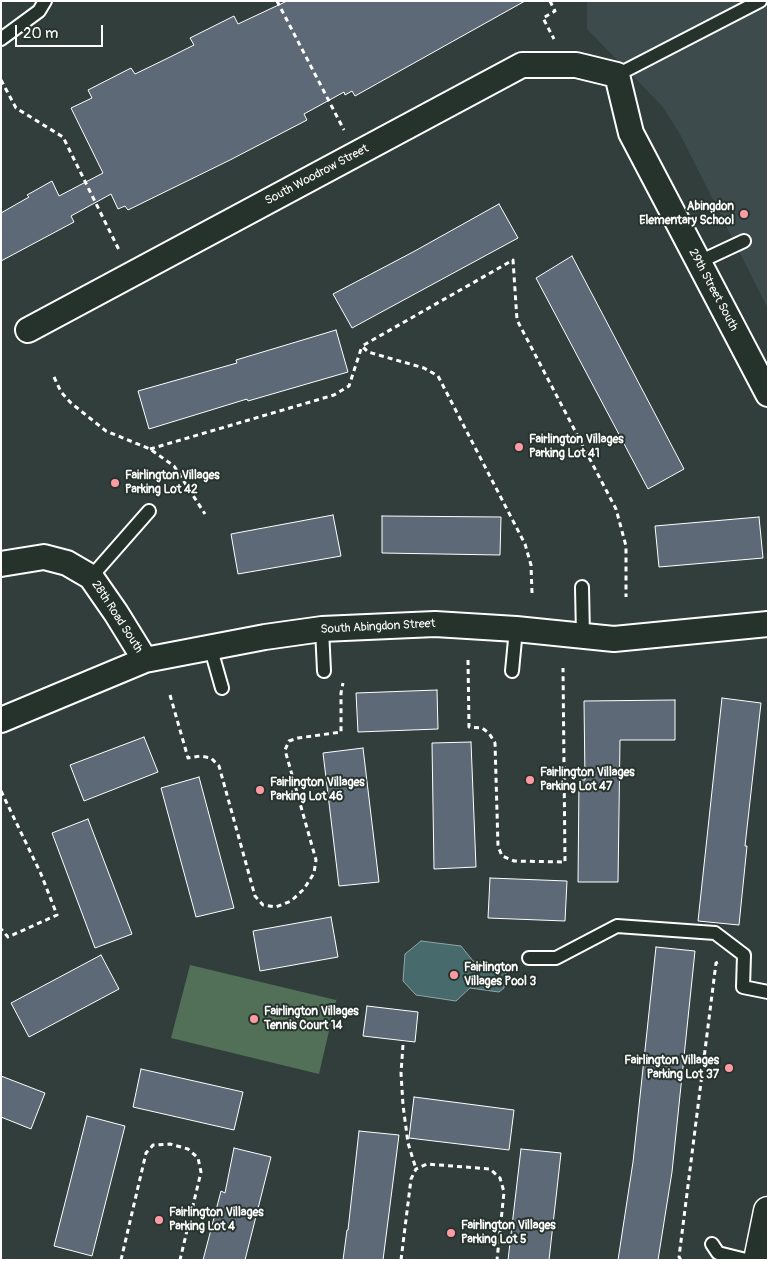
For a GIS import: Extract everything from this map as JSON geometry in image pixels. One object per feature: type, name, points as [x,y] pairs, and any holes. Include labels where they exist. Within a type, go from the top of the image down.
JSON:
[{"type":"street","name":"South Woodrow Street","points":[[28,330],[522,65],[576,65],[617,75]]},
{"type":"street","name":"29th Street South","points":[[617,75],[631,133],[768,394]]},
{"type":"street","name":"28th Road South","points":[[1,564],[44,557],[67,562],[91,577],[145,660]]},
{"type":"street","name":"South Abingdon Street","points":[[1,720],[145,660],[210,646],[322,629],[435,624],[516,629],[614,639],[768,624]]},
{"type":"street","points":[[758,1260],[768,1210]]},
{"type":"lane","points":[[1,39],[39,11],[44,1]]},
{"type":"lane","points":[[617,75],[760,1]]},
{"type":"lane","points":[[699,262],[744,241]]},
{"type":"lane","points":[[91,577],[149,511]]},
{"type":"lane","points":[[582,588],[583,636]]},
{"type":"lane","points":[[322,629],[324,671]]},
{"type":"lane","points":[[512,671],[516,629]]},
{"type":"lane","points":[[210,646],[222,688]]},
{"type":"lane","points":[[529,958],[556,958],[617,926],[716,933],[744,955],[743,987],[768,992]]},
{"type":"lane","points":[[712,1244],[718,1252],[746,1260]]},
{"type":"path","points":[[277,1],[356,154]]},
{"type":"path","points":[[550,1],[555,11],[543,18],[556,42]]},
{"type":"path","points":[[1,80],[16,108],[63,137],[132,274]]},
{"type":"path","points":[[150,449],[334,395],[349,386],[362,346],[513,260],[517,320],[616,510],[626,546],[626,597]]},
{"type":"path","points":[[362,346],[368,352],[424,368],[438,376],[525,544],[531,565],[532,592]]},
{"type":"path","points":[[54,377],[62,392],[106,431],[150,449],[174,466],[206,514]]},
{"type":"path","points":[[468,660],[469,727],[482,728],[489,733],[495,742],[498,846],[502,856],[514,861],[565,862],[563,668]]},
{"type":"path","points":[[170,695],[188,758],[200,756],[210,758],[219,766],[255,896],[263,905],[276,907],[291,901],[304,889],[314,873],[316,860],[285,750],[289,741],[298,738],[341,732],[341,693],[344,678]]},
{"type":"path","points":[[1,791],[41,874],[57,915],[8,937],[1,929]]},
{"type":"path","points":[[681,1260],[679,1257],[716,963],[738,950]]},
{"type":"path","points":[[403,1045],[401,1073],[402,1105],[408,1143],[416,1169]]},
{"type":"path","points":[[121,1260],[146,1153],[153,1146],[170,1144],[188,1149],[198,1158],[201,1172],[180,1260]]},
{"type":"path","points":[[401,1260],[411,1179],[416,1169],[427,1164],[490,1169],[500,1178],[504,1192],[497,1260]]},
{"type":"shaded area","name":"Abingdon Elementary School","points":[[587,1],[768,1],[768,309],[680,134],[662,106],[587,29]]},
{"type":"green space","name":"Fairlington Villages Tennis Court 14","points":[[190,965],[336,1000],[337,997],[319,1074],[171,1038]]},
{"type":"water","name":"Fairlington Villages Pool 3","points":[[421,941],[461,946],[473,961],[503,965],[506,970],[504,988],[499,992],[470,988],[456,1001],[416,995],[403,981],[405,954]]},
{"type":"building","points":[[287,1],[525,1],[355,96],[352,91],[345,95],[344,92],[304,114],[307,120],[230,160],[128,210],[125,206],[118,209],[111,194],[71,216],[74,222],[1,261],[1,213],[52,181],[59,196],[103,173],[71,108],[92,98],[88,90],[131,68],[135,74],[194,45],[190,38],[234,16],[238,24]]},
{"type":"building","points":[[499,204],[518,238],[352,328],[333,294]]},
{"type":"building","points":[[572,256],[684,469],[648,489],[536,278]]},
{"type":"building","points":[[336,330],[348,372],[248,401],[247,399],[149,429],[138,391],[237,363],[236,360]]},
{"type":"building","points":[[333,515],[341,556],[238,574],[231,534]]},
{"type":"building","points":[[382,516],[501,517],[500,555],[382,553]]},
{"type":"building","points":[[759,517],[763,558],[659,567],[655,526]]},
{"type":"building","points":[[437,690],[438,729],[358,732],[356,693]]},
{"type":"building","points":[[722,698],[761,703],[745,846],[747,846],[739,925],[698,921]]},
{"type":"building","points":[[675,700],[675,740],[620,740],[618,882],[578,882],[579,780],[585,780],[584,701]]},
{"type":"building","points":[[144,737],[158,772],[84,801],[70,765]]},
{"type":"building","points":[[471,742],[476,867],[434,869],[432,743]]},
{"type":"building","points":[[363,748],[379,882],[339,886],[323,753]]},
{"type":"building","points":[[199,777],[234,908],[196,917],[161,788]]},
{"type":"building","points":[[88,819],[132,934],[95,948],[52,833]]},
{"type":"building","points":[[490,878],[567,881],[565,921],[488,918]]},
{"type":"building","points":[[331,917],[338,957],[260,971],[253,931]]},
{"type":"building","points":[[656,947],[695,951],[672,1172],[658,1260],[618,1260],[633,1162]]},
{"type":"building","points":[[101,955],[119,989],[29,1037],[11,1003]]},
{"type":"building","points":[[367,1006],[418,1012],[415,1042],[363,1036]]},
{"type":"building","points":[[141,1069],[243,1092],[234,1130],[133,1107]]},
{"type":"building","points":[[1,1076],[45,1093],[31,1129],[1,1117]]},
{"type":"building","points":[[414,1097],[514,1110],[509,1150],[409,1138]]},
{"type":"building","points":[[87,1116],[125,1126],[92,1256],[54,1246]]},
{"type":"building","points":[[359,1131],[399,1135],[383,1260],[343,1260]]},
{"type":"building","points":[[234,1148],[271,1157],[245,1260],[203,1260],[221,1191],[225,1193]]},
{"type":"building","points":[[521,1149],[561,1153],[549,1260],[508,1260]]},
{"type":"place","name":"Abingdon Elementary School","points":[[744,214]]},
{"type":"place","name":"Fairlington Villages Parking Lot 41","points":[[519,447]]},
{"type":"place","name":"Fairlington Villages Parking Lot 42","points":[[115,483]]},
{"type":"place","name":"Fairlington Villages Parking Lot 47","points":[[530,780]]},
{"type":"place","name":"Fairlington Villages Parking Lot 46","points":[[260,790]]},
{"type":"place","name":"Fairlington Villages Pool 3","points":[[454,975]]},
{"type":"place","name":"Fairlington Villages Tennis Court 14","points":[[254,1019]]},
{"type":"place","name":"Fairlington Villages Parking Lot 37","points":[[729,1068]]},
{"type":"place","name":"Fairlington Villages Parking Lot 4","points":[[159,1220]]},
{"type":"place","name":"Fairlington Villages Parking Lot 5","points":[[451,1233]]}]
